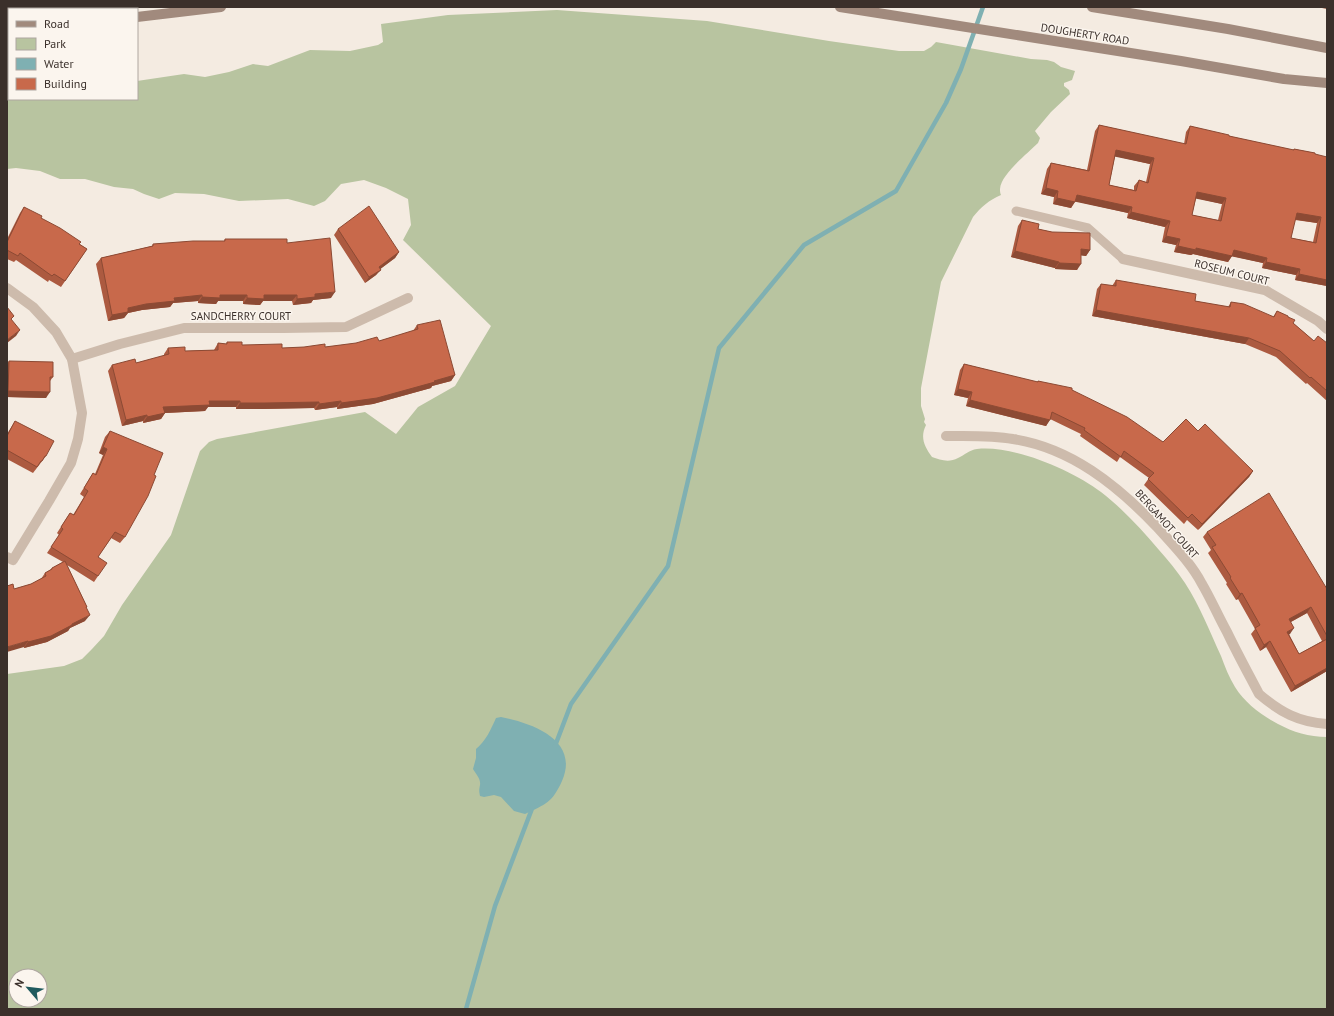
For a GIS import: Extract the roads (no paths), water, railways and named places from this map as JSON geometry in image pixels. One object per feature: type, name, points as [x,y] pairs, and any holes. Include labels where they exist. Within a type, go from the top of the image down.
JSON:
[{"type":"main road","points":[[138,17],[221,7]]},
{"type":"main road","name":"DOUGHERTY ROAD","points":[[840,7],[1181,61],[1284,79],[1327,83]]},
{"type":"main road","points":[[1092,7],[1228,29],[1327,48]]},
{"type":"street","name":"ROSEUM COURT","points":[[1123,259],[1265,290],[1318,321],[1327,329]]},
{"type":"street","points":[[7,288],[33,308],[56,332],[72,359],[82,413],[78,439],[71,463],[49,502],[10,558]]},
{"type":"street","name":"SANDCHERRY COURT","points":[[72,359],[120,344],[184,328],[346,327],[408,298]]},
{"type":"street","name":"BERGAMOT COURT","points":[[946,436],[986,436],[1013,439],[1035,444],[1066,455],[1102,477],[1128,498],[1150,520],[1178,550],[1202,582],[1259,694],[1272,706],[1290,716],[1309,722],[1327,724]]},
{"type":"lane","points":[[1016,211],[1088,228],[1123,259]]},
{"type":"water","points":[[501,717],[539,729],[559,744],[564,755],[566,767],[562,781],[555,794],[548,802],[525,814],[514,811],[501,797],[494,795],[484,797],[480,796],[480,781],[473,769],[476,758],[476,749],[485,739],[496,718]]},
{"type":"waterway","points":[[555,746],[571,704],[668,566],[719,348],[804,245],[896,191],[946,103],[961,69],[983,7]]},
{"type":"waterway","points":[[466,1009],[495,906],[533,806]]}]
